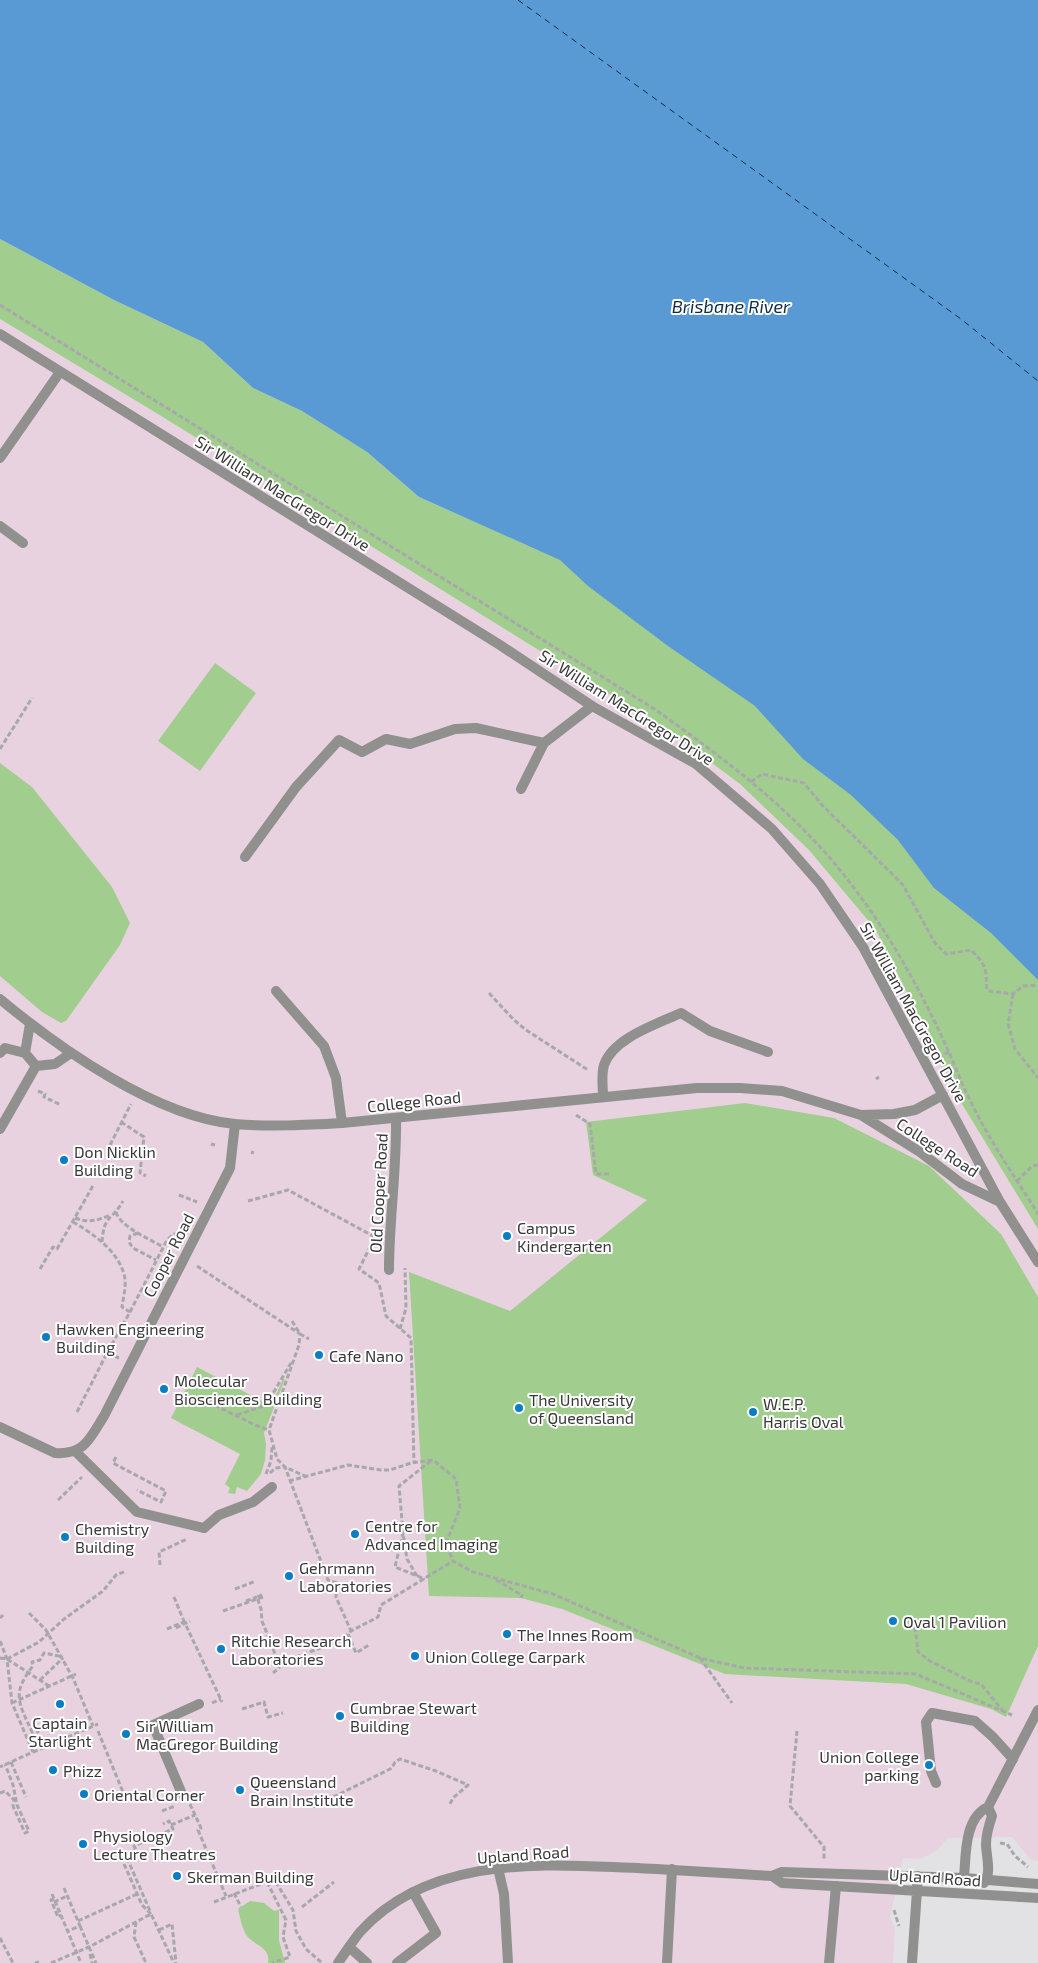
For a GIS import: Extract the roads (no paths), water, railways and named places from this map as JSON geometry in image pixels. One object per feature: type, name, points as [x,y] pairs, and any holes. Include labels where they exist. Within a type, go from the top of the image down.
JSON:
[{"type":"street","name":"Sir William MacGregor Drive","points":[[0,334],[500,645],[592,706],[696,764],[772,828],[820,884],[864,948],[1000,1202],[1038,1262]]},
{"type":"street","points":[[0,458],[60,372]]},
{"type":"street","points":[[0,526],[23,543]]},
{"type":"street","points":[[521,789],[544,743],[592,706]]},
{"type":"street","points":[[245,857],[296,787],[339,740],[362,752],[386,738],[410,744],[455,729],[476,728],[544,743]]},
{"type":"street","points":[[276,992],[324,1046],[336,1078],[342,1123]]},
{"type":"street","name":"College Road","points":[[0,1000],[70,1053],[130,1088],[172,1108],[212,1120],[235,1124],[314,1125],[697,1088],[740,1088],[782,1091],[861,1115],[920,1152],[962,1184],[1000,1202]]},
{"type":"street","points":[[604,1097],[603,1068],[613,1051],[631,1036],[681,1013],[710,1031],[768,1052]]},
{"type":"street","points":[[25,1053],[30,1024]]},
{"type":"street","points":[[0,1053],[5,1048],[25,1053],[36,1066]]},
{"type":"street","points":[[36,1066],[55,1064],[70,1053]]},
{"type":"street","points":[[0,1129],[36,1066]]},
{"type":"street","name":"College Road","points":[[861,1115],[894,1114],[915,1110],[943,1095]]},
{"type":"street","name":"Old Cooper Road","points":[[389,1270],[389,1242],[396,1159],[396,1118]]},
{"type":"street","name":"Cooper Road","points":[[75,1451],[85,1445],[94,1432],[230,1168],[235,1124]]},
{"type":"street","points":[[0,1427],[55,1453],[75,1451],[137,1512],[204,1528],[219,1515],[253,1502],[272,1487]]},
{"type":"street","points":[[181,1799],[153,1724],[199,1704]]},
{"type":"street","points":[[988,1807],[992,1816],[988,1827],[986,1843],[987,1880],[975,1894],[964,1878],[967,1842],[972,1826],[979,1811],[988,1807],[1038,1710]]},
{"type":"street","points":[[936,1783],[930,1771],[926,1722],[932,1713],[975,1721],[1013,1758]]},
{"type":"street","name":"Upland Road","points":[[338,1963],[361,1932],[394,1904],[413,1892],[453,1877],[498,1868],[547,1864],[672,1869],[772,1876],[782,1872],[918,1876],[1038,1884]]},
{"type":"street","points":[[498,1868],[504,1894],[508,1963]]},
{"type":"street","points":[[667,1963],[672,1869]]},
{"type":"street","name":"Upland Road","points":[[772,1876],[782,1883],[1038,1898]]},
{"type":"street","points":[[912,1963],[918,1876]]},
{"type":"street","points":[[829,1963],[836,1886]]},
{"type":"street","points":[[397,1963],[436,1933],[413,1892]]},
{"type":"street","points":[[349,1947],[367,1963]]},
{"type":"water","name":"Brisbane River","points":[[0,0],[1038,0],[1038,980],[991,933],[934,888],[898,840],[851,795],[803,759],[755,706],[668,646],[588,586],[560,560],[419,497],[367,452],[302,411],[253,388],[203,342],[114,300],[0,239]]},
{"type":"place","name":"Don Nicklin Building","points":[[64,1160]]},
{"type":"place","name":"Campus Kindergarten","points":[[507,1236]]},
{"type":"place","name":"Hawken Engineering Building","points":[[46,1337]]},
{"type":"place","name":"Cafe Nano","points":[[319,1355]]},
{"type":"place","name":"Molecular Biosciences Building","points":[[164,1389]]},
{"type":"place","name":"The University of Queensland","points":[[519,1408]]},
{"type":"place","name":"W.E.P. Harris Oval","points":[[753,1412]]},
{"type":"place","name":"Centre for Advanced Imaging","points":[[355,1534]]},
{"type":"place","name":"Chemistry Building","points":[[65,1537]]},
{"type":"place","name":"Gehrmann Laboratories","points":[[289,1576]]},
{"type":"place","name":"Oval 1 Pavilion","points":[[893,1621]]},
{"type":"place","name":"The Innes Room","points":[[507,1634]]},
{"type":"place","name":"Ritchie Research Laboratories","points":[[221,1649]]},
{"type":"place","name":"Union College Carpark","points":[[415,1656]]},
{"type":"place","name":"Captain Starlight","points":[[60,1704]]},
{"type":"place","name":"Cumbrae Stewart Building","points":[[340,1716]]},
{"type":"place","name":"Sir William MacGregor Building","points":[[126,1734]]},
{"type":"place","name":"Union College parking","points":[[929,1765]]},
{"type":"place","name":"Phizz","points":[[53,1770]]},
{"type":"place","name":"Queensland Brain Institute","points":[[240,1790]]},
{"type":"place","name":"Oriental Corner","points":[[84,1794]]},
{"type":"place","name":"Physiology Lecture Theatres","points":[[83,1844]]},
{"type":"place","name":"Skerman Building","points":[[177,1876]]}]
